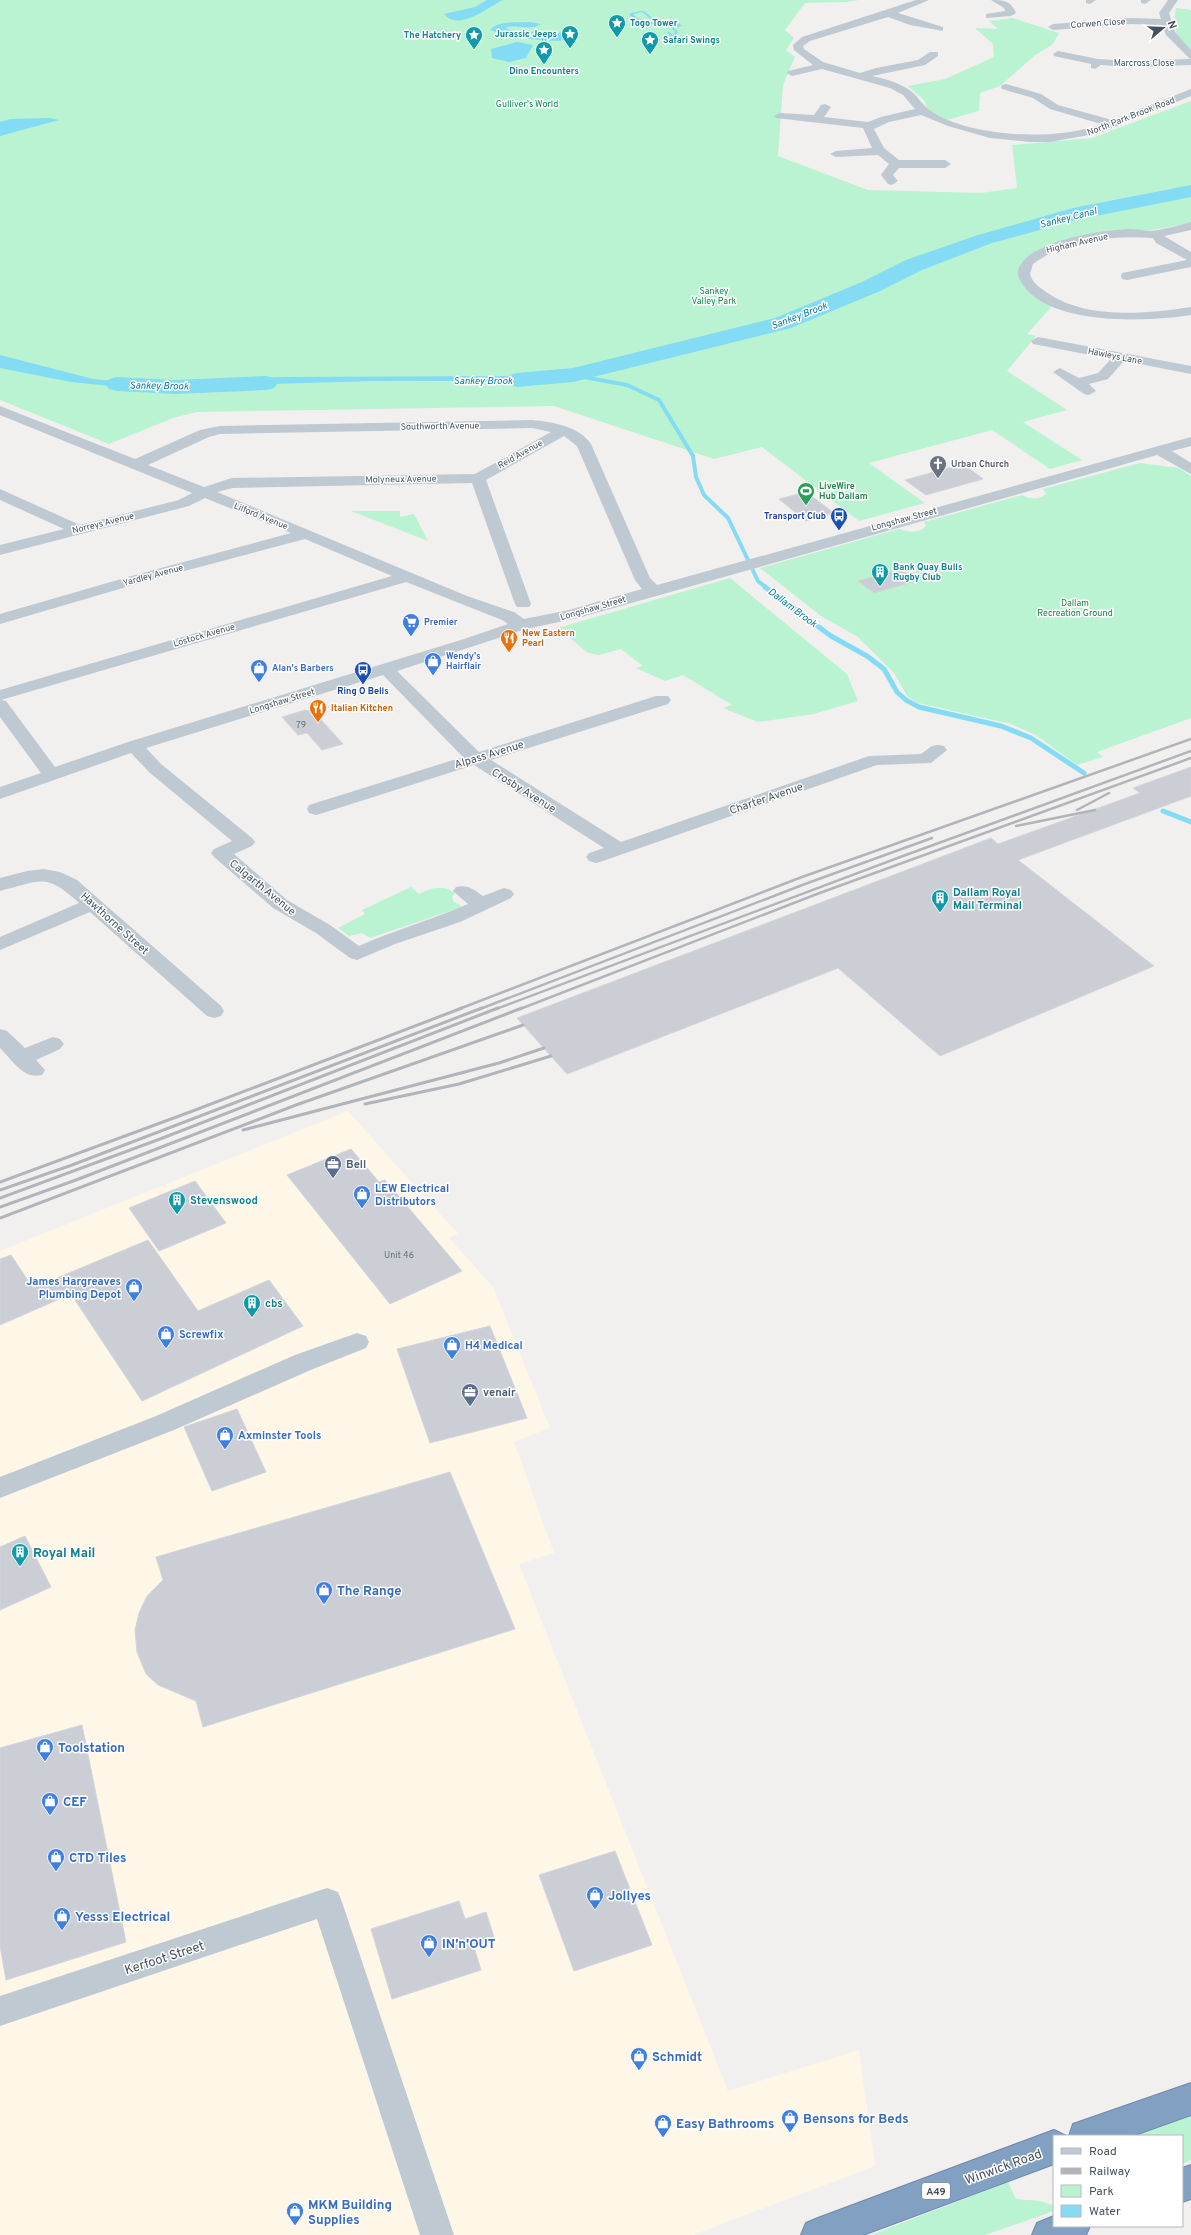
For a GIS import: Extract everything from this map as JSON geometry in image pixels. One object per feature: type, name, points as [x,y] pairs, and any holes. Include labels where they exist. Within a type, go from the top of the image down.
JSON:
[{"type":"highway","points":[[1089,2135],[1191,2099]]},
{"type":"highway","name":"Winwick Road","points":[[818,2235],[1053,2147]]},
{"type":"highway","points":[[1049,2235],[1070,2227]]},
{"type":"street","points":[[996,0],[1008,6],[1019,4]]},
{"type":"street","points":[[780,118],[817,119],[870,126],[905,114],[922,111],[914,99],[905,91],[824,65],[801,52],[798,48],[800,43],[810,37],[922,1]]},
{"type":"street","points":[[1175,2],[1164,13],[1165,22],[1170,33],[1191,56]]},
{"type":"street","points":[[989,17],[1011,13],[1008,6]]},
{"type":"street","points":[[887,13],[914,23],[941,29]]},
{"type":"street","points":[[846,16],[861,20]]},
{"type":"street","points":[[1144,21],[1150,32]]},
{"type":"street","name":"Corwen Close","points":[[1053,27],[1144,21],[1165,22]]},
{"type":"street","points":[[861,76],[876,71],[921,63],[938,54],[920,52]]},
{"type":"street","name":"Marcross Close","points":[[1053,54],[1096,64],[1191,62]]},
{"type":"street","points":[[792,73],[824,65]]},
{"type":"street","points":[[1006,87],[1024,89],[1054,107],[1112,124]]},
{"type":"street","name":"North Park Brook Road","points":[[922,111],[973,131],[1023,138],[1078,135],[1112,124],[1191,92]]},
{"type":"street","points":[[817,119],[825,107]]},
{"type":"street","points":[[870,126],[869,133],[880,151],[896,164],[945,164]]},
{"type":"street","points":[[836,154],[880,151]]},
{"type":"street","points":[[892,181],[887,175],[896,164]]},
{"type":"street","points":[[1191,226],[1157,234],[1160,240],[1191,258]]},
{"type":"street","name":"Higham Avenue","points":[[1157,234],[1122,233],[1045,250],[1027,261],[1024,272],[1025,278],[1038,292],[1049,299],[1083,311],[1142,317],[1169,315],[1191,311]]},
{"type":"street","points":[[1127,276],[1191,262]]},
{"type":"street","name":"Hawleys Lane","points":[[1038,341],[1191,370]]},
{"type":"street","points":[[1078,384],[1103,376],[1120,357]]},
{"type":"street","points":[[1060,372],[1092,393]]},
{"type":"street","name":"Lilford Avenue","points":[[0,410],[307,534],[461,599],[508,616],[522,625]]},
{"type":"street","name":"Southworth Avenue","points":[[136,465],[205,433],[220,430],[532,424],[563,431],[577,438],[584,444],[643,580],[653,590]]},
{"type":"street","name":"Reid Avenue","points":[[478,478],[563,431]]},
{"type":"street","name":"Longshaw Street","points":[[0,793],[134,746],[386,669],[522,625],[572,614],[734,567],[1191,441]]},
{"type":"street","points":[[1158,450],[1191,469]]},
{"type":"street","points":[[478,478],[521,599],[500,595]]},
{"type":"street","name":"Molyneux Avenue","points":[[204,493],[223,485],[242,482],[478,478]]},
{"type":"street","name":"Norreys Avenue","points":[[0,550],[77,529],[184,503],[204,493]]},
{"type":"street","points":[[0,494],[77,529]]},
{"type":"street","name":"Yardley Avenue","points":[[0,619],[141,578],[307,534]]},
{"type":"street","name":"Lostock Avenue","points":[[0,695],[408,576]]},
{"type":"street","name":"Crosby Avenue","points":[[386,669],[475,758],[620,849]]},
{"type":"street","name":"Alpass Avenue","points":[[316,809],[662,700]]},
{"type":"street","points":[[0,705],[51,774]]},
{"type":"street","name":"Calgarth Avenue","points":[[134,746],[155,768],[245,842],[221,853],[280,904],[303,919],[323,929],[357,954],[388,940],[453,918],[504,894]]},
{"type":"street","name":"Charter Avenue","points":[[596,857],[875,760],[925,758],[938,750]]},
{"type":"street","name":"Hawthorne Street","points":[[0,885],[28,876],[52,875],[70,884],[214,1011]]},
{"type":"street","points":[[464,891],[482,904]]},
{"type":"street","points":[[0,944],[93,904]]},
{"type":"street","points":[[0,1036],[28,1064],[53,1044]]},
{"type":"street","points":[[0,1488],[165,1423],[304,1362],[357,1342]]},
{"type":"street","name":"Kerfoot Street","points":[[0,2011],[327,1902],[437,2235]]},
{"type":"shaded area","points":[[348,1111],[458,1234],[449,1238],[493,1287],[550,1428],[514,1442],[554,1553],[519,1564],[728,2091],[859,2050],[875,2166],[693,2235],[0,2235],[0,1251]]},
{"type":"green space","name":"Sankey Valley Park","points":[[0,0],[859,0],[846,2],[805,3],[785,30],[794,38],[786,50],[795,57],[783,85],[778,156],[868,190],[981,193],[1017,188],[1012,145],[1092,138],[1191,101],[1191,223],[1152,230],[1115,231],[1033,253],[1023,261],[1019,268],[1019,276],[1023,282],[1037,295],[1053,305],[1027,334],[1036,336],[1007,371],[1067,410],[1023,422],[1082,460],[1050,469],[992,430],[869,463],[925,503],[859,521],[762,447],[714,459],[554,406],[197,412],[173,418],[109,444],[0,400]]},
{"type":"green space","points":[[1176,8],[1191,10],[1191,56],[1176,34]]},
{"type":"green space","points":[[1013,18],[1059,33],[1053,44],[1034,56],[1000,86],[980,93],[979,111],[947,120],[928,110],[924,100],[908,86],[945,79],[994,57],[993,44],[975,28],[998,29],[989,21]]},
{"type":"green space","name":"Dallam Recreation Ground","points":[[1140,463],[1179,468],[1191,476],[1191,718],[1097,752],[1103,757],[1077,765],[1036,735],[1011,724],[918,703],[907,696],[894,673],[858,637],[821,616],[760,568],[899,529],[917,531],[926,526],[924,522],[1022,495],[1037,498],[1046,494],[1043,489]]},
{"type":"green space","points":[[351,511],[400,511],[400,517],[414,514],[428,541]]},
{"type":"green space","points":[[730,578],[847,674],[858,701],[814,714],[758,722],[723,708],[732,705],[683,675],[665,681],[636,668],[643,666],[621,649],[599,655],[588,653],[558,628]]},
{"type":"green space","points":[[411,887],[419,894],[437,888],[450,890],[455,893],[452,897],[454,902],[462,906],[455,911],[453,910],[370,938],[362,933],[349,936],[338,928],[365,914],[362,910]]},
{"type":"green space","points":[[1191,2114],[1191,2160],[1183,2164],[1183,2135],[1135,2135]]},
{"type":"green space","points":[[1008,2182],[1016,2199],[1040,2201],[1053,2206],[1053,2211],[985,2235],[871,2235]]},
{"type":"water","points":[[487,0],[503,0],[474,16],[465,19],[450,19],[444,14],[475,7]]},
{"type":"water","points":[[642,11],[656,19],[666,22],[679,23],[682,26],[674,28],[678,32],[676,36],[669,37],[669,34],[666,31],[671,33],[673,36],[675,32],[671,28],[679,24],[665,24],[652,20],[642,12],[633,14],[639,19],[660,25],[640,22],[629,15],[631,13]]},
{"type":"water","points":[[530,22],[541,24],[533,27],[513,26],[505,28],[516,32],[564,33],[570,38],[554,41],[543,40],[518,37],[490,30],[503,23]]},
{"type":"water","points":[[517,42],[533,45],[526,58],[509,62],[492,58],[491,49]]},
{"type":"water","points":[[49,118],[59,120],[0,136],[0,122],[10,119]]},
{"type":"water","name":"Sankey Brook","points":[[0,355],[93,379],[127,382],[283,377],[523,376],[566,371],[569,379],[548,381],[374,381],[129,388],[71,382],[0,368]]},
{"type":"building","name":"Urban Church","points":[[963,464],[983,479],[926,495],[905,480]]},
{"type":"building","name":"LiveWire Hub Dallam","points":[[806,492],[834,513],[806,521],[779,499]]},
{"type":"building","name":"Bank Quay Bulls Rugby Club","points":[[900,569],[916,581],[874,593],[858,581]]},
{"type":"building","points":[[305,710],[314,712],[343,744],[322,750],[307,733],[298,735],[282,717]]},
{"type":"building","name":"Dallam Royal Mail Terminal","points":[[1191,767],[1191,796],[1018,860],[1154,966],[940,1056],[838,968],[567,1074],[517,1018],[991,838],[998,844],[1140,793],[1133,788]]},
{"type":"building","points":[[351,1149],[379,1182],[385,1180],[462,1271],[390,1304],[287,1175]]},
{"type":"building","name":"Stevenswood","points":[[195,1181],[226,1223],[159,1251],[129,1208]]},
{"type":"building","points":[[148,1240],[198,1311],[269,1280],[303,1326],[142,1401],[71,1294],[0,1325],[0,1259],[11,1255],[33,1288]]},
{"type":"building","points":[[490,1326],[527,1418],[430,1443],[397,1349]]},
{"type":"building","name":"Axminster Tools","points":[[237,1409],[266,1472],[212,1491],[184,1427]]},
{"type":"building","name":"The Range","points":[[450,1472],[515,1629],[203,1727],[196,1701],[158,1685],[146,1674],[137,1652],[135,1630],[139,1613],[147,1596],[163,1580],[156,1557]]},
{"type":"building","name":"Royal Mail","points":[[25,1536],[51,1587],[0,1610],[0,1547]]},
{"type":"building","points":[[82,1725],[126,1942],[6,1980],[0,1946],[0,1748]]},
{"type":"building","name":"Jollyes","points":[[615,1851],[652,1945],[574,1971],[539,1875]]},
{"type":"building","name":"IN'n'OUT","points":[[459,1901],[465,1919],[486,1912],[495,1940],[474,1947],[481,1970],[392,1999],[371,1929]]},
{"type":"waterway","name":"Sankey Brook","points":[[517,380],[573,375],[783,323],[870,287],[914,265],[985,239],[1073,214],[1191,191]]},
{"type":"waterway","name":"Dallam Brook","points":[[573,375],[627,385],[659,400],[693,456],[696,477],[704,495],[728,518],[758,581],[767,588]]},
{"type":"waterway","name":"Sankey Brook","points":[[117,384],[175,387],[266,383]]},
{"type":"waterway","name":"Dallam Brook","points":[[765,587],[831,636],[867,656],[884,669],[897,692],[906,700],[919,707],[1001,726],[1031,738],[1084,773]]},
{"type":"waterway","name":"Dallam Brook","points":[[1163,811],[1191,822]]},
{"type":"railway","points":[[459,1009],[802,877],[1191,739]]},
{"type":"railway","points":[[496,1009],[903,856],[1191,751]]},
{"type":"railway","points":[[520,1009],[817,894],[1191,758]]},
{"type":"railway","points":[[1077,810],[1109,793]]},
{"type":"railway","points":[[1016,826],[1095,810]]},
{"type":"railway","points":[[480,1009],[805,884],[932,838]]},
{"type":"railway","points":[[0,1182],[190,1112],[462,1008]]},
{"type":"railway","points":[[0,1190],[72,1165],[482,1008]]},
{"type":"railway","points":[[0,1198],[160,1139],[498,1008]]},
{"type":"railway","points":[[0,1207],[76,1180],[522,1008]]},
{"type":"railway","points":[[0,1218],[296,1105],[523,1025]]},
{"type":"railway","points":[[243,1130],[499,1063],[544,1048]]},
{"type":"railway","points":[[365,1104],[459,1084],[551,1056]]},
{"type":"place","name":"Togo Tower","points":[[617,38]]},
{"type":"place","name":"Jurassic Jeeps","points":[[570,49]]},
{"type":"place","name":"The Hatchery","points":[[474,50]]},
{"type":"place","name":"Safari Swings","points":[[650,55]]},
{"type":"place","name":"Dino Encounters","points":[[544,65]]},
{"type":"place","name":"Urban Church","points":[[938,479]]},
{"type":"place","name":"LiveWire Hub Dallam","points":[[806,506]]},
{"type":"place","name":"Transport Club","points":[[839,531]]},
{"type":"place","name":"Bank Quay Bulls Rugby Club","points":[[880,587]]},
{"type":"place","name":"Premier","points":[[411,637]]},
{"type":"place","name":"New Eastern Pearl","points":[[509,653]]},
{"type":"place","name":"Wendy's Hairflair","points":[[433,676]]},
{"type":"place","name":"Alan's Barbers","points":[[259,683]]},
{"type":"place","name":"Ring O Bells","points":[[363,685]]},
{"type":"place","name":"Italian Kitchen","points":[[318,723]]},
{"type":"place","name":"Dallam Royal Mail Terminal","points":[[940,913]]},
{"type":"place","name":"Bell","points":[[333,1179]]},
{"type":"place","name":"LEW Electrical Distributors","points":[[362,1209]]},
{"type":"place","name":"Stevenswood","points":[[177,1215]]},
{"type":"place","name":"James Hargreaves Plumbing Depot","points":[[134,1302]]},
{"type":"place","name":"cbs","points":[[252,1318]]},
{"type":"place","name":"Screwfix","points":[[166,1349]]},
{"type":"place","name":"H4 Medical","points":[[452,1360]]},
{"type":"place","name":"venair","points":[[470,1407]]},
{"type":"place","name":"Axminster Tools","points":[[225,1450]]},
{"type":"place","name":"Royal Mail","points":[[20,1567]]},
{"type":"place","name":"The Range","points":[[324,1605]]},
{"type":"place","name":"Toolstation","points":[[45,1762]]},
{"type":"place","name":"CEF","points":[[50,1816]]},
{"type":"place","name":"CTD Tiles","points":[[56,1872]]},
{"type":"place","name":"Jollyes","points":[[595,1910]]},
{"type":"place","name":"Yesss Electrical","points":[[62,1931]]},
{"type":"place","name":"IN'n'OUT","points":[[429,1958]]},
{"type":"place","name":"Schmidt","points":[[639,2071]]},
{"type":"place","name":"Bensons for Beds","points":[[790,2133]]},
{"type":"place","name":"Easy Bathrooms","points":[[663,2138]]},
{"type":"place","name":"MKM Building Supplies","points":[[295,2226]]},
{"type":"park label","name":"Gulliver's World","points":[[527,104]]},
{"type":"water label","name":"Sankey Canal","points":[[1068,217]]}]
